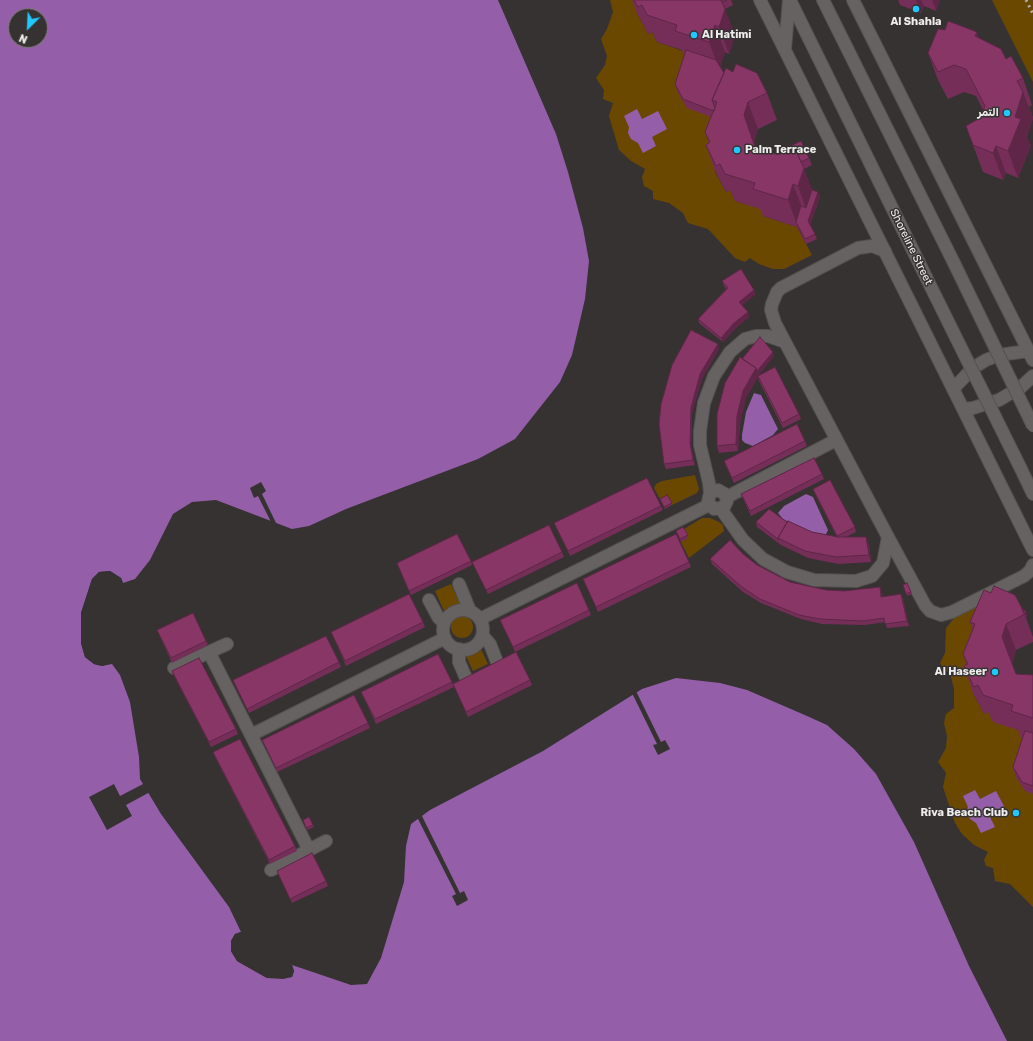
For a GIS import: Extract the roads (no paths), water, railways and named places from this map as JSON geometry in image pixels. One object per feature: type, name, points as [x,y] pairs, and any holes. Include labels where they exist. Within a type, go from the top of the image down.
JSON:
[{"type":"street","points":[[760,0],[1033,550]]},
{"type":"street","points":[[785,49],[790,0]]},
{"type":"street","name":"Shoreline Street","points":[[790,0],[1033,494]]},
{"type":"street","points":[[823,0],[954,263],[1033,426]]},
{"type":"street","points":[[853,0],[1031,355],[999,354],[973,368],[953,389]]},
{"type":"street","points":[[885,251],[872,246],[858,248],[782,288],[774,298],[772,310],[775,323],[888,537],[925,605],[930,611],[937,614],[952,612],[1024,576],[1030,571],[1033,565]]},
{"type":"street","points":[[480,619],[710,499],[718,490],[722,491],[727,497],[726,504],[721,509],[714,509],[710,499],[703,460],[700,431],[704,403],[714,376],[730,352],[745,339],[762,335],[774,337],[785,342]]},
{"type":"street","points":[[963,409],[973,408],[999,400],[1021,387],[1033,376]]},
{"type":"street","points":[[727,497],[836,440]]},
{"type":"street","points":[[721,509],[742,540],[763,559],[787,572],[814,580],[856,581],[872,576],[883,563],[888,537]]},
{"type":"street","points":[[429,600],[438,617],[444,623],[445,638],[448,643],[459,649],[473,648],[478,644],[483,636],[483,625],[480,619],[470,611],[459,584]]},
{"type":"street","points":[[444,623],[454,612],[461,610],[470,611]]},
{"type":"street","points":[[483,636],[490,644],[497,662]]},
{"type":"street","points":[[251,735],[445,638]]},
{"type":"street","points":[[174,668],[227,644]]},
{"type":"street","points":[[459,649],[459,662],[466,678]]},
{"type":"street","points":[[209,652],[309,850]]},
{"type":"street","points":[[271,870],[326,841]]},
{"type":"railway","points":[[1026,0],[1033,14]]},
{"type":"place","name":"Al Shahla","points":[[916,9]]},
{"type":"place","name":"Al Hatimi","points":[[694,35]]},
{"type":"place","name":"التمر","points":[[1007,113]]},
{"type":"place","name":"Palm Terrace","points":[[737,150]]},
{"type":"place","name":"Al Haseer","points":[[995,672]]},
{"type":"place","name":"Riva Beach Club","points":[[1016,813]]}]
